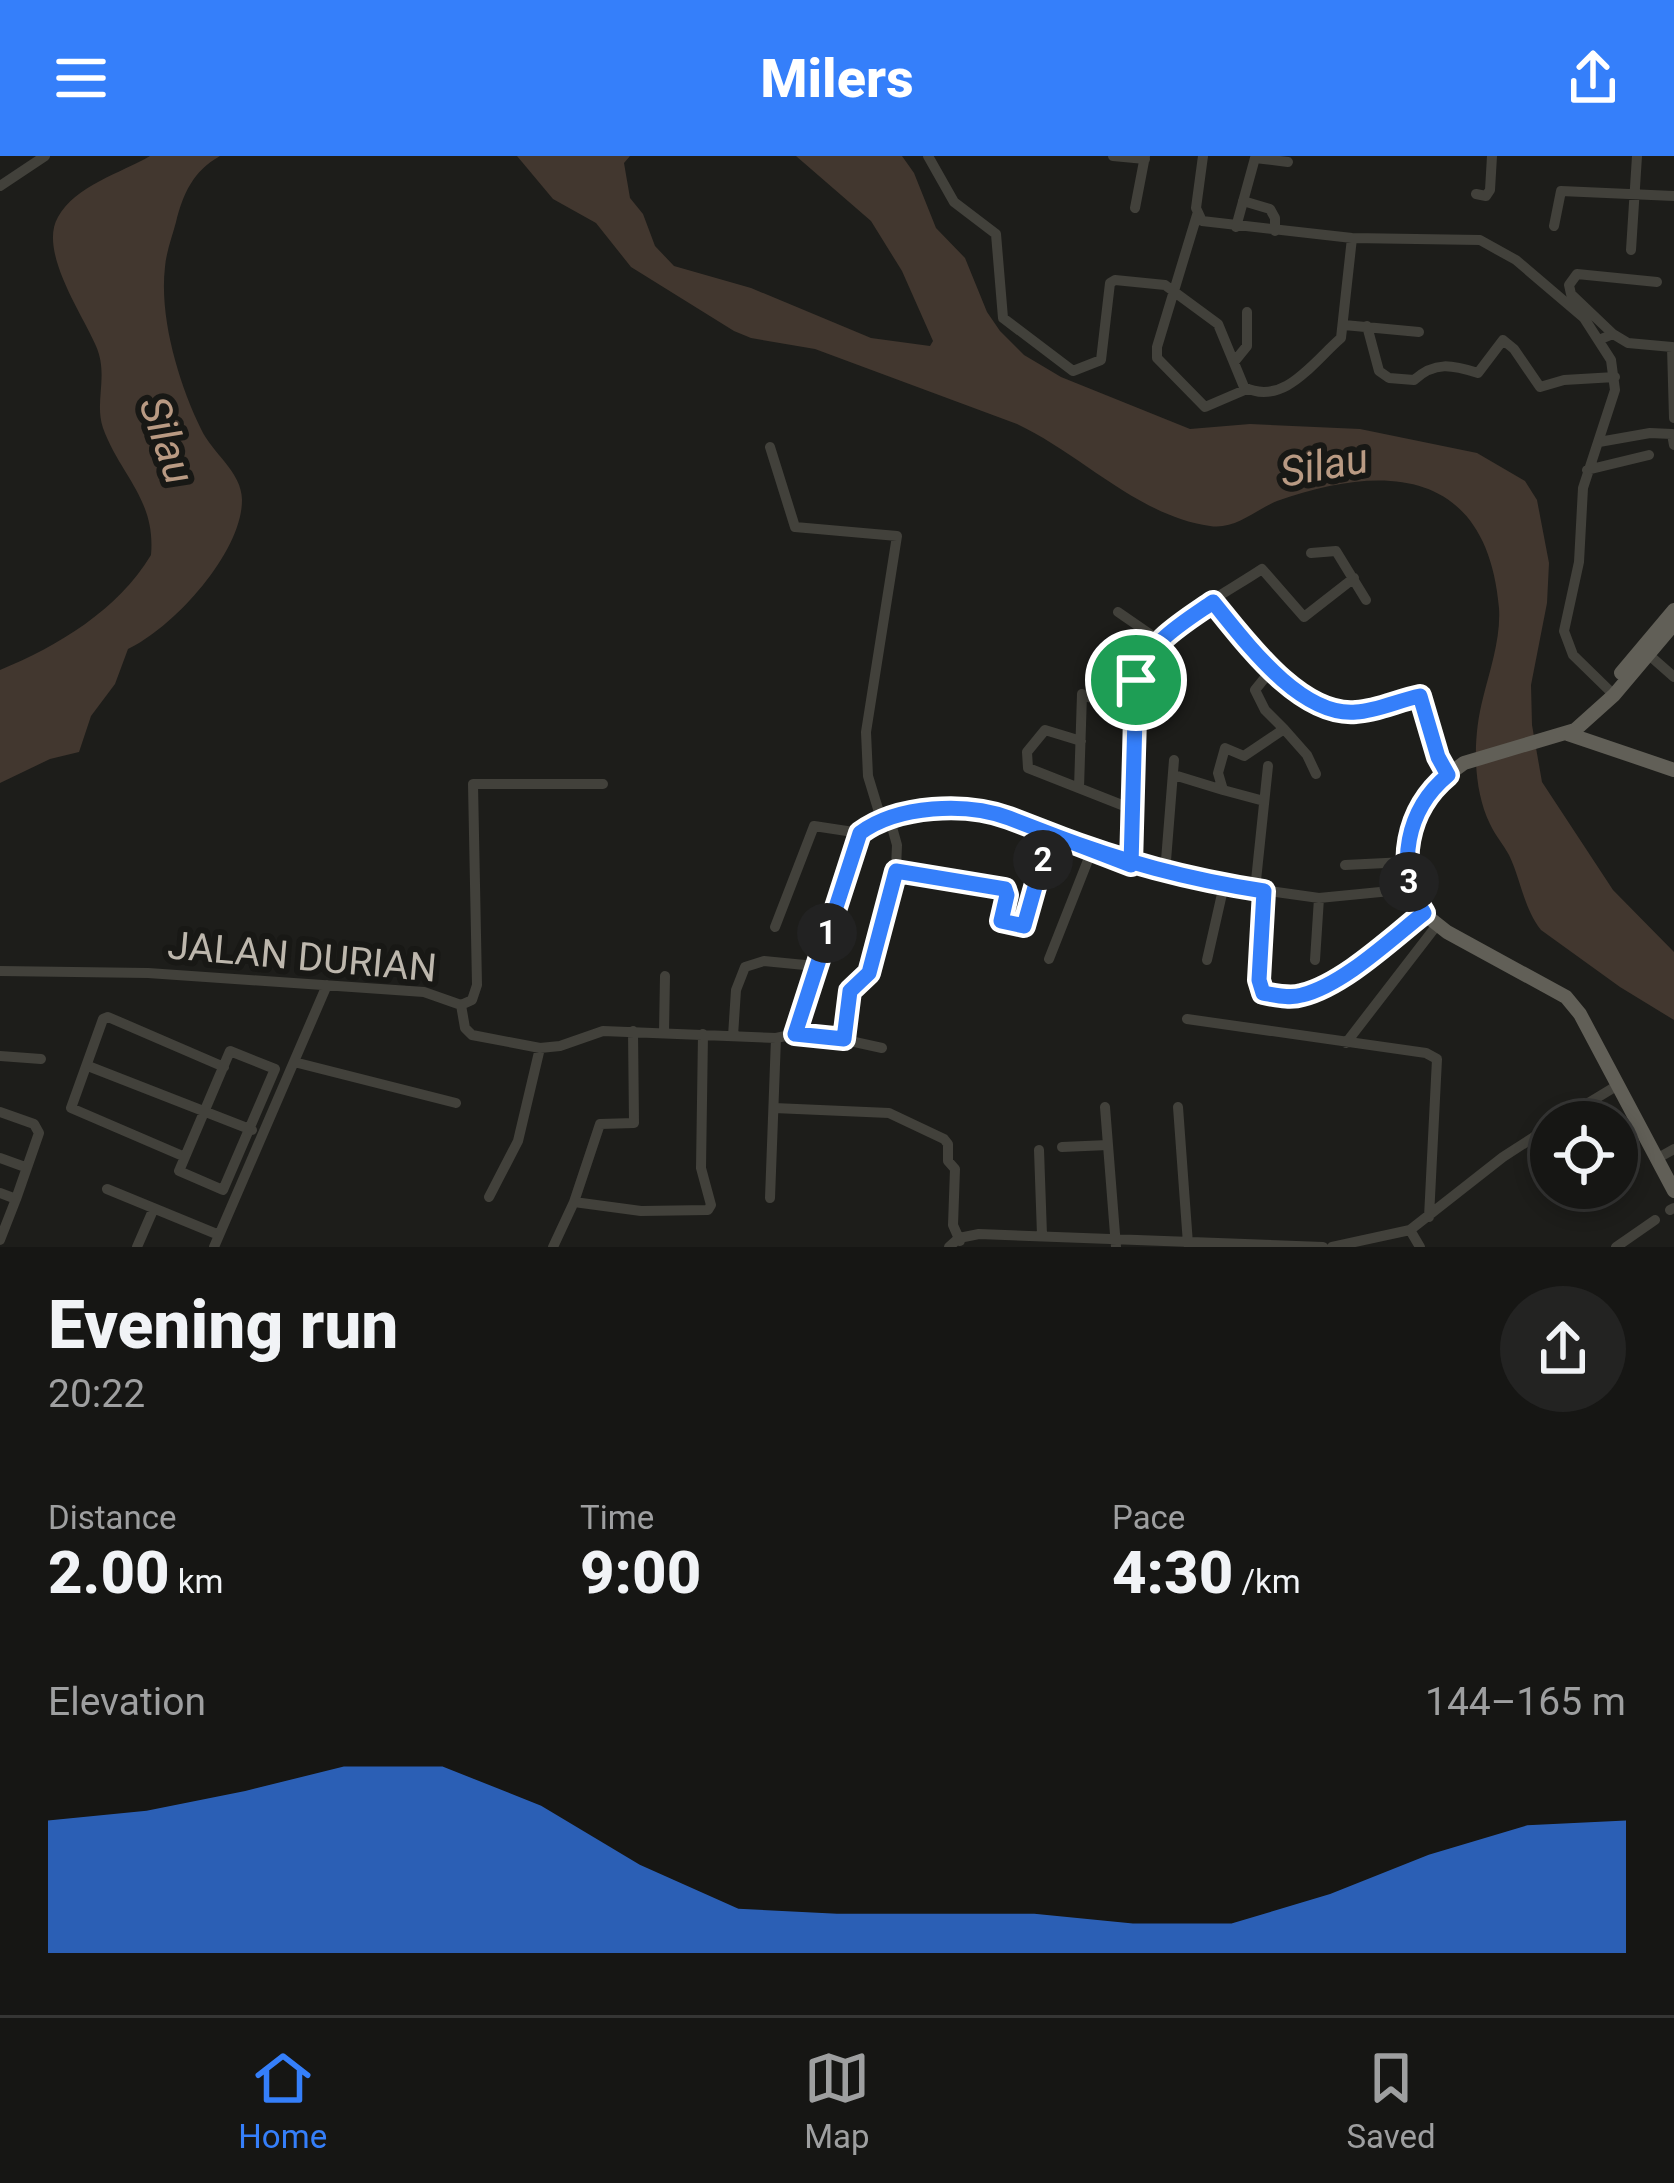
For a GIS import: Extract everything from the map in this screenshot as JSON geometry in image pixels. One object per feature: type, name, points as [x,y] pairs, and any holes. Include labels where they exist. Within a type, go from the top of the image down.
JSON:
[{"type":"main road","points":[[1649,649],[1674,610]]},
{"type":"main road","points":[[1674,624],[1568,734],[1464,763],[1448,775],[1432,790],[1414,823],[1406,862],[1412,889],[1424,913],[1437,925],[1566,997],[1674,1191]]},
{"type":"main road","points":[[1568,734],[1674,770]]},
{"type":"street","points":[[0,186],[45,156]]},
{"type":"street","points":[[928,156],[953,202],[996,234],[1003,318],[1073,371],[1101,360],[1108,286],[1113,281],[1159,283],[1221,327],[1247,389],[1269,394],[1282,391],[1342,338],[1352,238]]},
{"type":"street","points":[[1113,156],[1145,157],[1135,208]]},
{"type":"street","points":[[1203,156],[1197,215],[1172,291],[1157,358],[1204,407],[1247,389]]},
{"type":"street","points":[[1476,194],[1486,196],[1490,190],[1492,156]]},
{"type":"street","points":[[1631,250],[1636,156]]},
{"type":"street","points":[[1236,227],[1255,158],[1288,162]]},
{"type":"street","points":[[1554,226],[1561,191],[1674,196]]},
{"type":"street","points":[[1243,201],[1270,209],[1275,231]]},
{"type":"street","points":[[1197,215],[1209,224],[1275,231],[1352,238],[1462,238],[1491,244],[1584,318],[1600,339],[1615,377],[1612,406],[1587,470],[1579,562],[1564,631],[1573,656],[1608,695]]},
{"type":"street","points":[[1657,282],[1577,274],[1569,285],[1570,294],[1613,334],[1628,343],[1672,347],[1674,418]]},
{"type":"street","points":[[1234,362],[1246,346],[1247,311]]},
{"type":"street","points":[[1344,325],[1419,332]]},
{"type":"street","points":[[1367,326],[1379,371],[1389,378],[1414,380],[1426,369],[1453,364],[1478,373],[1503,340],[1540,387],[1564,380],[1615,377]]},
{"type":"street","points":[[1600,339],[1613,334]]},
{"type":"street","points":[[1599,442],[1650,433],[1672,434],[1674,445]]},
{"type":"street","points":[[770,447],[795,527],[897,536],[866,732],[868,776],[897,844],[896,871],[869,973],[850,991],[844,1039]]},
{"type":"street","points":[[1587,470],[1648,455]]},
{"type":"street","points":[[1311,553],[1336,551],[1366,599]]},
{"type":"street","points":[[1129,808],[1136,680],[1160,641],[1264,569],[1304,617],[1354,578]]},
{"type":"street","points":[[1213,602],[1272,669],[1310,700],[1334,712],[1357,712],[1420,696],[1448,775]]},
{"type":"street","points":[[1118,612],[1160,641]]},
{"type":"street","points":[[1649,649],[1674,677]]},
{"type":"street","points":[[1272,669],[1255,690],[1265,710],[1307,755],[1316,774]]},
{"type":"street","points":[[1079,788],[1082,694],[1127,714],[1131,865]]},
{"type":"street","points":[[1223,790],[1218,773],[1225,748],[1244,756],[1284,729]]},
{"type":"street","points":[[1081,741],[1045,730],[1027,752],[1028,768],[1129,808]]},
{"type":"street","points":[[1165,873],[1174,760]]},
{"type":"street","points":[[1268,766],[1260,891],[1259,980],[1263,993],[1308,994],[1357,965],[1424,913]]},
{"type":"street","points":[[1174,775],[1264,801]]},
{"type":"street","points":[[461,1006],[472,1000],[477,985],[473,784],[603,784]]},
{"type":"street","points":[[775,927],[814,826],[860,833],[917,811],[978,810],[1131,865],[1260,891],[1319,898],[1412,889]]},
{"type":"street","points":[[795,1034],[860,833]]},
{"type":"street","points":[[896,871],[1005,889],[1001,921],[1024,926],[1050,834]]},
{"type":"street","points":[[1049,959],[1092,850]]},
{"type":"street","points":[[1345,865],[1406,862]]},
{"type":"street","points":[[1208,960],[1224,885]]},
{"type":"street","points":[[1315,960],[1319,898]]},
{"type":"street","points":[[1346,1043],[1437,925]]},
{"type":"street","points":[[733,1036],[738,981],[746,967],[764,961],[815,966]]},
{"type":"street","name":"JALAN DURIAN","points":[[0,971],[148,973],[424,992],[461,1006],[465,1028],[472,1035],[540,1048],[560,1046],[595,1032],[633,1031],[776,1038],[795,1034],[882,1048]]},
{"type":"street","points":[[664,1032],[665,976]]},
{"type":"street","points":[[107,1189],[217,1241],[327,985]]},
{"type":"street","points":[[185,1156],[73,1109],[106,1017],[224,1067]]},
{"type":"street","points":[[1187,1019],[1426,1053],[1437,1059],[1429,1217]]},
{"type":"street","points":[[554,1247],[600,1124],[634,1123],[633,1031]]},
{"type":"street","points":[[574,1202],[641,1211],[708,1210],[711,1205],[700,1168],[703,1034]]},
{"type":"street","points":[[770,1198],[776,1038]]},
{"type":"street","points":[[489,1197],[518,1141],[540,1048]]},
{"type":"street","points":[[232,1051],[275,1068],[224,1190],[179,1172],[205,1111],[232,1051]]},
{"type":"street","points":[[0,1056],[41,1059]]},
{"type":"street","points":[[294,1062],[456,1103]]},
{"type":"street","points":[[88,1064],[263,1135]]},
{"type":"street","points":[[1592,1101],[1618,1085]]},
{"type":"street","points":[[1105,1107],[1116,1243]]},
{"type":"street","points":[[1178,1107],[1188,1244]]},
{"type":"street","points":[[774,1108],[889,1114],[944,1139],[948,1161],[956,1169],[953,1225],[958,1244],[976,1234],[1116,1243],[1330,1247],[1410,1230],[1530,1139]]},
{"type":"street","points":[[0,1112],[38,1128],[0,1240]]},
{"type":"street","points":[[1062,1147],[1108,1145]]},
{"type":"street","points":[[1658,1158],[1674,1149]]},
{"type":"street","points":[[1039,1150],[1042,1235]]},
{"type":"street","points":[[0,1158],[26,1168]]},
{"type":"street","points":[[0,1193],[16,1199]]},
{"type":"street","points":[[137,1247],[154,1208]]},
{"type":"street","points":[[1616,1247],[1655,1220]]},
{"type":"street","points":[[1410,1230],[1420,1247]]},
{"type":"water","name":"Silau","points":[[150,156],[220,156],[196,176],[179,212],[165,267],[165,308],[185,392],[206,438],[241,490],[239,521],[218,565],[184,607],[128,649],[115,684],[91,716],[79,752],[50,759],[0,783],[0,670],[85,624],[122,593],[151,555],[148,518],[103,428],[100,357],[58,265],[53,231],[75,197]]},
{"type":"water","name":"Silau","points":[[517,156],[630,156],[624,163],[630,198],[643,214],[655,246],[674,266],[751,288],[871,338],[930,346],[933,341],[902,271],[871,221],[796,156],[902,156],[936,228],[965,258],[1000,331],[1024,355],[1061,377],[1190,429],[1250,424],[1360,429],[1477,453],[1525,481],[1537,500],[1549,563],[1547,603],[1531,685],[1542,782],[1613,890],[1674,952],[1674,1020],[1541,930],[1509,855],[1490,824],[1477,778],[1476,745],[1497,642],[1499,608],[1491,562],[1475,527],[1452,503],[1425,488],[1392,481],[1356,482],[1277,501],[1228,525],[1184,520],[1134,497],[1017,424],[815,349],[734,331],[631,267],[596,223],[553,199]]},
{"type":"route","points":[[1136,680],[1131,865],[1009,818],[978,810],[917,811],[871,826],[860,833],[795,1034],[844,1039],[850,991],[869,973],[896,871],[1005,889],[1001,921],[1024,926],[1050,834],[1131,865],[1264,891],[1259,980],[1263,993],[1308,994],[1357,965],[1424,913],[1409,882],[1409,839],[1432,790],[1448,775],[1420,696],[1357,712],[1334,712],[1279,676],[1213,602],[1168,633],[1148,654],[1136,680]]}]
